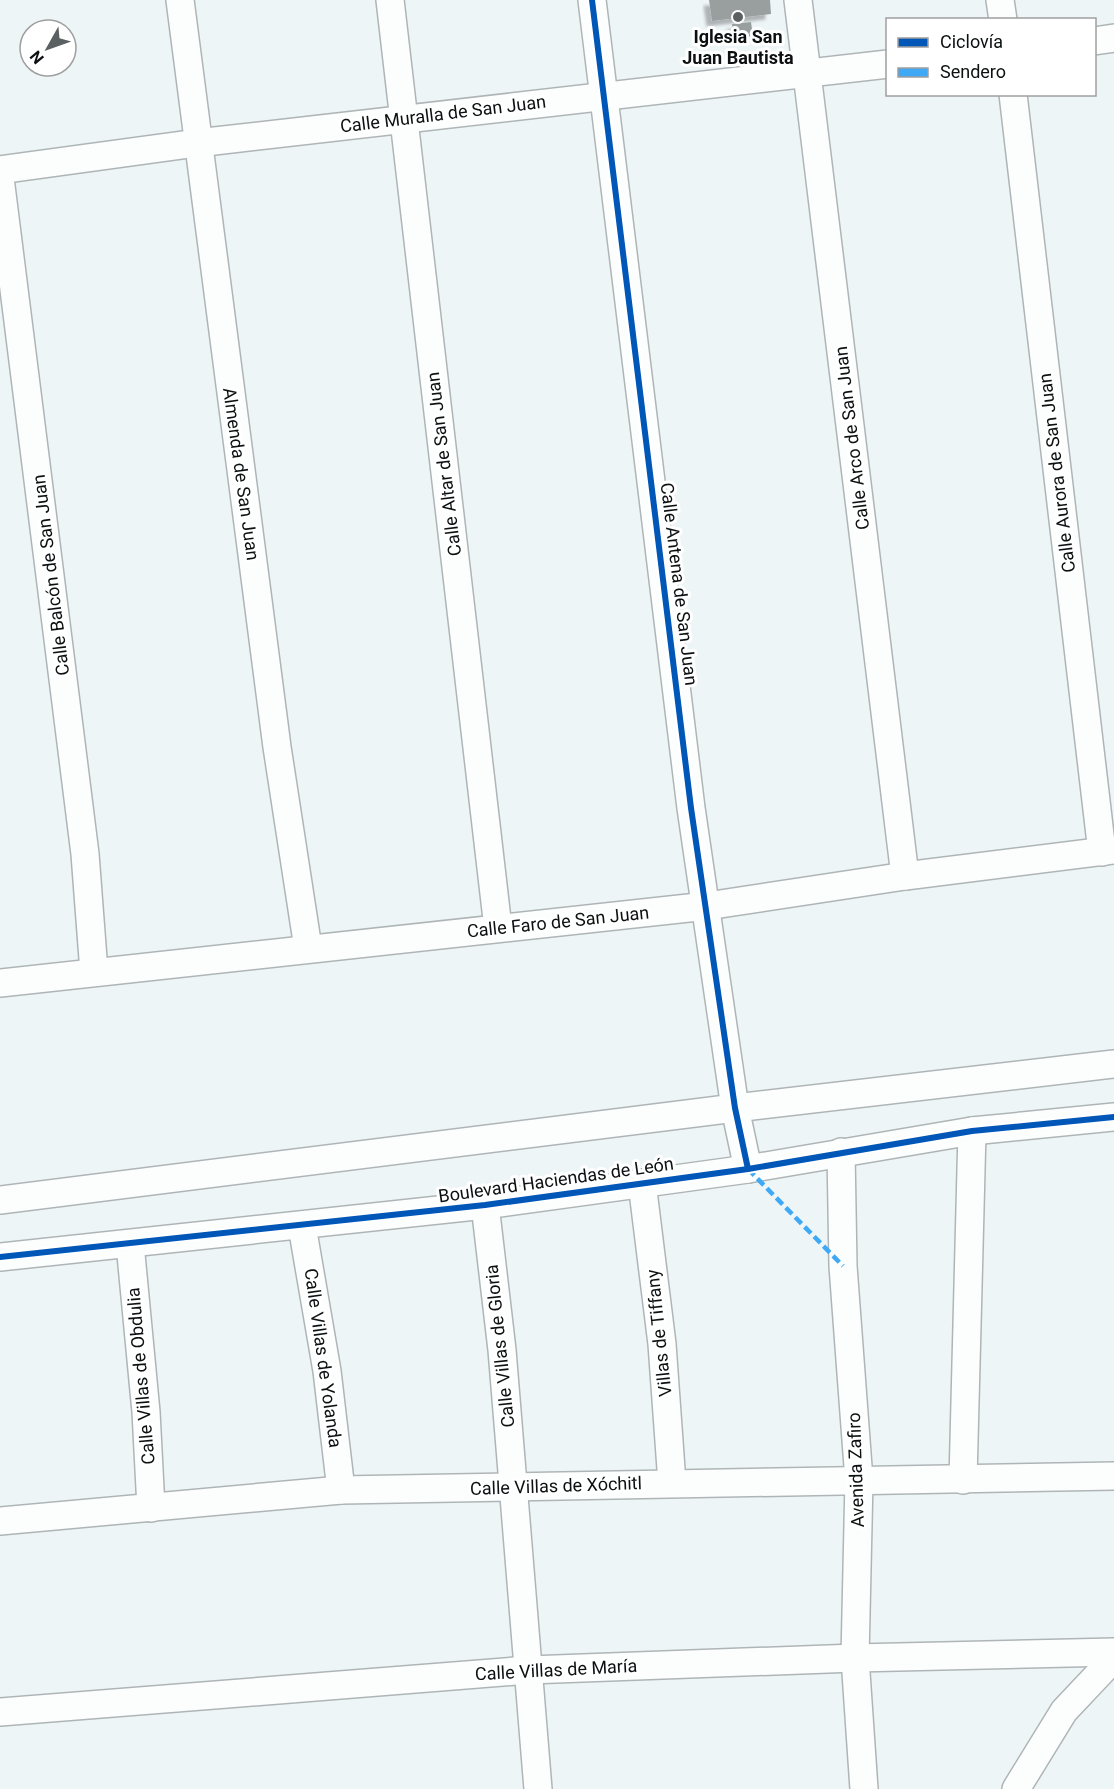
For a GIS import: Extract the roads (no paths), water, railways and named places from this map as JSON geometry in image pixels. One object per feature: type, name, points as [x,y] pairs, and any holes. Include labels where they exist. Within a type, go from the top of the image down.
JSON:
[{"type":"street","name":"Almenda de San Juan","points":[[180,0],[277,747],[308,948]]},
{"type":"street","name":"Calle Altar de San Juan","points":[[390,0],[498,928]]},
{"type":"street","name":"Calle Antena de San Juan","points":[[592,0],[691,808],[735,1108],[748,1169]]},
{"type":"street","name":"Calle Arco de San Juan","points":[[798,0],[905,876]]},
{"type":"street","points":[[1000,0],[1003,18]]},
{"type":"street","points":[[1096,41],[1114,39]]},
{"type":"street","name":"Calle Muralla de San Juan","points":[[0,170],[197,143],[886,64]]},
{"type":"street","name":"Calle Aurora de San Juan","points":[[1013,96],[1108,851]]},
{"type":"street","name":"Calle Balcón de San Juan","points":[[0,178],[83,842],[93,972]]},
{"type":"street","name":"Calle Faro de San Juan","points":[[0,983],[707,906],[905,876],[1108,851]]},
{"type":"street","points":[[0,1200],[735,1108],[1114,1064]]},
{"type":"street","name":"Boulevard Haciendas de León","points":[[0,1257],[485,1205],[748,1169],[972,1131],[1114,1117]]},
{"type":"street","points":[[963,1480],[972,1131]]},
{"type":"street","name":"Avenida Zafiro","points":[[841,1152],[843,1266],[859,1480],[855,1658],[864,1789]]},
{"type":"street","name":"Villas de Tiffany","points":[[642,1183],[662,1344],[672,1483]]},
{"type":"street","name":"Calle Villas de Gloria","points":[[485,1205],[502,1350],[512,1488]]},
{"type":"street","name":"Calle Villas de Yolanda","points":[[302,1226],[327,1371],[341,1490]]},
{"type":"street","name":"Calle Villas de Obdulia","points":[[130,1244],[146,1412],[151,1508]]},
{"type":"street","name":"Calle Villas de Xóchitl","points":[[0,1521],[341,1490],[1114,1476]]},
{"type":"street","points":[[512,1488],[538,1789]]},
{"type":"street","name":"Calle Villas de María","points":[[0,1712],[529,1670],[855,1658],[1114,1652]]},
{"type":"street","points":[[1016,1789],[1064,1711],[1114,1658]]},
{"type":"place","name":"Iglesia San Juan Bautista","points":[[738,17]]}]
